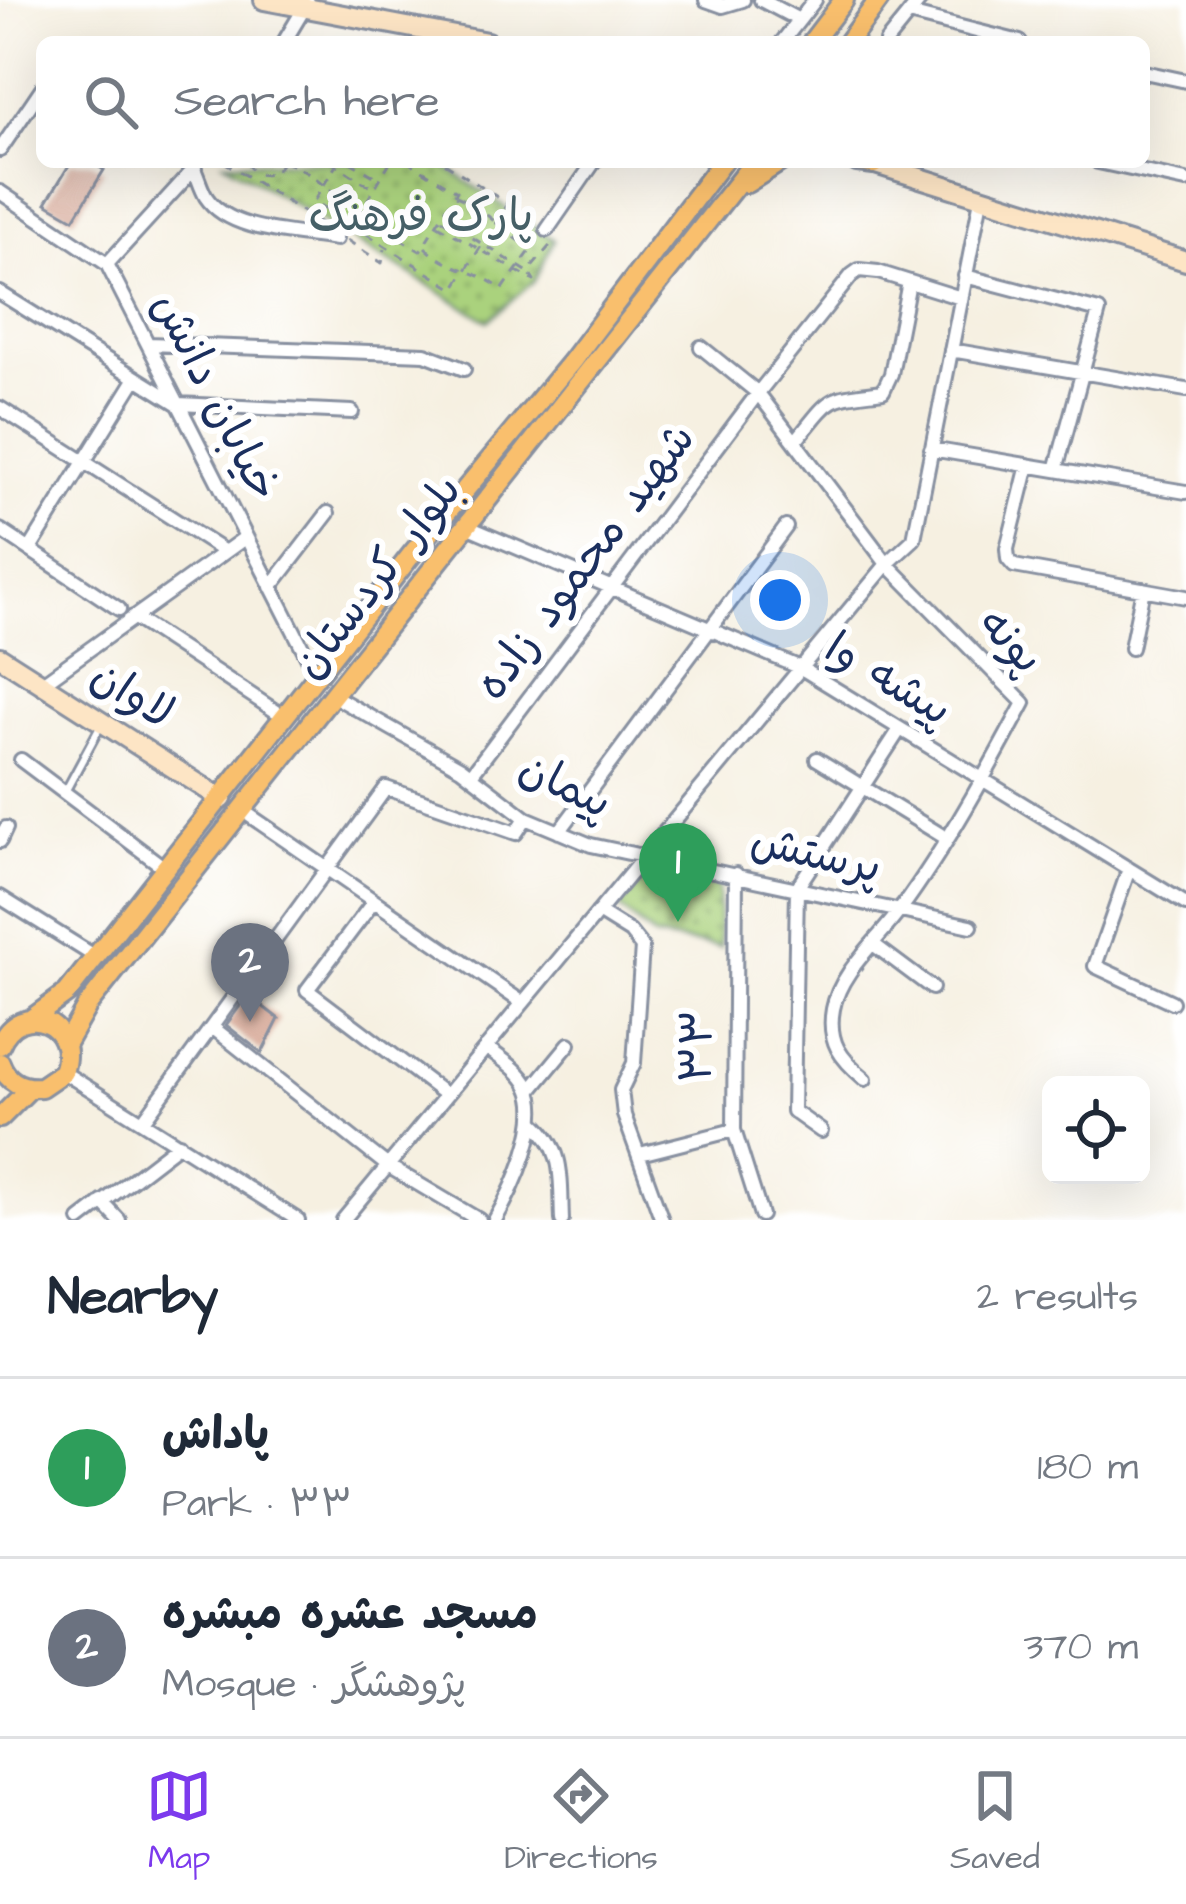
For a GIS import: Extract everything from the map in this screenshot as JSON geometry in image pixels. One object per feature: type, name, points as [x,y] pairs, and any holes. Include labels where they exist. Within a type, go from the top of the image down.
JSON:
[{"type":"main road","points":[[817,36],[844,0]]},
{"type":"main road","points":[[852,36],[879,0]]},
{"type":"main road","name":"بلوار کردستان","points":[[1,1039],[19,1022],[67,993],[412,554],[571,362],[717,168]]},
{"type":"main road","name":"بلوار کردستان","points":[[66,1043],[87,1006],[750,168]]},
{"type":"main road","points":[[724,202],[772,168]]},
{"type":"main road","points":[[0,1118],[30,1088],[52,1083],[63,1072],[66,1043],[52,1025],[30,1019]]},
{"type":"main road","points":[[0,1063],[9,1079],[30,1088]]},
{"type":"street","points":[[264,0],[308,4],[459,36]]},
{"type":"street","points":[[706,0],[723,6],[743,0]]},
{"type":"street","points":[[761,0],[799,20]]},
{"type":"street","points":[[787,36],[814,0]]},
{"type":"street","points":[[891,36],[920,0]]},
{"type":"street","points":[[288,36],[308,4]]},
{"type":"street","points":[[909,14],[996,36]]},
{"type":"street","points":[[1150,73],[1186,81]]},
{"type":"street","points":[[0,150],[36,97]]},
{"type":"street","points":[[107,264],[194,168]]},
{"type":"street","points":[[198,168],[206,197],[224,214],[340,239]]},
{"type":"street","points":[[547,230],[590,168]]},
{"type":"street","points":[[886,168],[1186,260]]},
{"type":"street","points":[[1124,168],[1186,182]]},
{"type":"street","name":"خیابان دانش","points":[[0,192],[107,264],[317,677]]},
{"type":"street","points":[[343,1220],[887,564],[914,539],[981,199]]},
{"type":"street","name":"شهید محمود زاده","points":[[471,775],[852,275],[868,271],[909,282]]},
{"type":"street","points":[[965,276],[1099,311],[1056,470]]},
{"type":"street","points":[[795,442],[831,399],[883,391],[891,374],[909,282],[961,298]]},
{"type":"street","points":[[0,293],[178,404],[352,412]]},
{"type":"street","points":[[148,344],[425,354],[464,369]]},
{"type":"street","points":[[701,347],[758,393],[887,564]]},
{"type":"street","points":[[951,350],[1186,389]]},
{"type":"street","points":[[30,549],[136,377]]},
{"type":"street","points":[[0,408],[225,552]]},
{"type":"street","points":[[932,449],[1186,492]]},
{"type":"street","points":[[1028,465],[1007,549],[1014,566],[1186,597]]},
{"type":"street","points":[[271,587],[328,512]]},
{"type":"street","name":"پیشه وا","points":[[466,526],[801,668],[1186,904]]},
{"type":"street","points":[[559,832],[786,526]]},
{"type":"street","points":[[0,530],[119,609]]},
{"type":"street","points":[[41,684],[246,537]]},
{"type":"street","name":"پونه","points":[[887,564],[1024,703],[983,780]]},
{"type":"street","points":[[1131,648],[1143,590]]},
{"type":"street","points":[[133,616],[286,718]]},
{"type":"street","name":"لاوان","points":[[0,657],[222,799]]},
{"type":"street","name":"پیمان","points":[[334,696],[471,775],[526,818],[591,845],[646,854]]},
{"type":"street","points":[[821,1131],[793,1111],[797,888],[900,729]]},
{"type":"street","points":[[817,759],[946,838]]},
{"type":"street","points":[[21,760],[166,869]]},
{"type":"street","points":[[866,1079],[841,1059],[832,1040],[831,1022],[842,983],[900,911],[983,780]]},
{"type":"street","points":[[143,1121],[386,788],[516,833],[526,818]]},
{"type":"street","points":[[243,811],[523,1003]]},
{"type":"street","name":"پرستش","points":[[646,854],[971,926]]},
{"type":"street","points":[[1129,869],[1095,966],[1172,1002]]},
{"type":"street","name":"۳۳","points":[[736,874],[734,1130],[761,1215]]},
{"type":"street","points":[[0,897],[96,957]]},
{"type":"street","points":[[374,901],[307,990],[446,1095]]},
{"type":"street","points":[[598,913],[630,932],[643,947],[634,1063],[621,1090],[624,1115],[662,1220]]},
{"type":"street","points":[[873,944],[932,988]]},
{"type":"street","points":[[212,1027],[388,1166],[479,1220]]},
{"type":"street","points":[[531,1090],[569,1044]]},
{"type":"street","points":[[486,1047],[522,1076],[531,1090],[533,1122],[514,1187],[495,1220]]},
{"type":"street","points":[[63,1072],[298,1220]]},
{"type":"street","points":[[533,1122],[558,1152],[562,1220]]},
{"type":"street","points":[[640,1154],[734,1130]]},
{"type":"street","points":[[80,1220],[179,1144]]},
{"type":"street","points":[[102,1202],[119,1220]]},
{"type":"lane","points":[[64,793],[102,722]]},
{"type":"path","points":[[234,168],[326,226]]},
{"type":"path","points":[[249,168],[262,176],[278,168]]},
{"type":"path","points":[[294,168],[361,210]]},
{"type":"path","points":[[332,168],[314,201],[454,289],[508,204]]},
{"type":"path","points":[[342,168],[374,189]]},
{"type":"path","points":[[360,168],[380,180]]},
{"type":"path","points":[[387,168],[359,214],[420,251],[457,191],[419,168]]},
{"type":"path","points":[[452,168],[547,230],[554,240],[528,272]]},
{"type":"path","points":[[454,196],[497,220],[516,240],[532,248]]},
{"type":"path","points":[[436,224],[478,250],[519,269],[528,272],[534,281],[519,269],[483,243],[440,218]]},
{"type":"path","points":[[424,245],[443,263],[486,277],[502,290],[547,230]]},
{"type":"path","points":[[340,239],[382,262],[385,245]]},
{"type":"green space","name":"پارک فرهنگ","points":[[234,168],[447,168],[554,240],[534,281],[488,321]]},
{"type":"green space","points":[[650,874],[718,885],[720,947],[654,937],[618,907]]},
{"type":"building","points":[[67,168],[104,170],[74,219],[46,203]]},
{"type":"building","points":[[248,995],[279,1019],[262,1053],[226,1025]]},
{"type":"place","name":"پاداش","points":[[678,922]]},
{"type":"place","name":"مسجد عشره مبشره","points":[[250,1022]]}]
